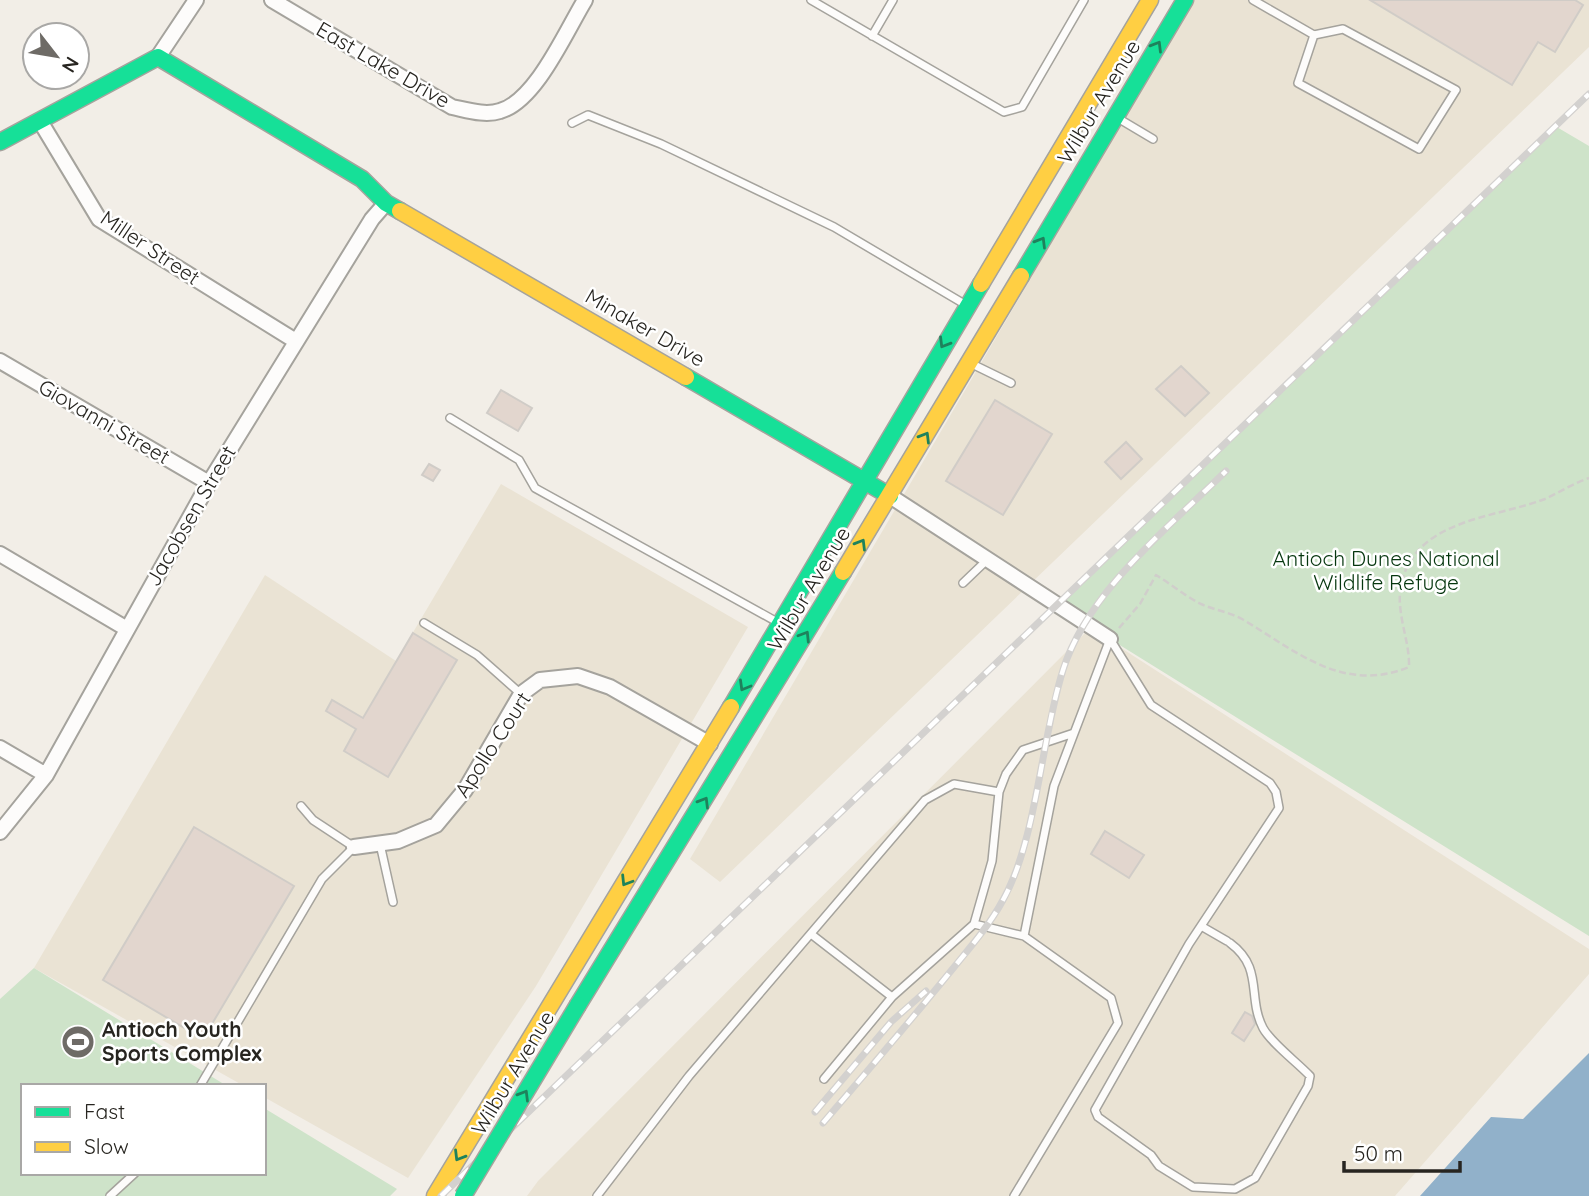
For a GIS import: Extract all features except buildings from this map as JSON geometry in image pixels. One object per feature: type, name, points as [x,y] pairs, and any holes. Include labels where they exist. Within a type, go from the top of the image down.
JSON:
[{"type":"main road","name":"Wilbur Avenue","points":[[435,1196],[710,744],[864,479],[1150,0]]},
{"type":"main road","name":"Wilbur Avenue","points":[[463,1196],[890,496],[1185,0]]},
{"type":"main road","points":[[1115,117],[1108,101],[1109,92],[1125,65],[1129,36]]},
{"type":"main road","points":[[0,142],[158,57]]},
{"type":"main road","name":"Minaker Drive","points":[[158,57],[362,179],[386,203],[890,496]]},
{"type":"main road","points":[[710,744],[731,757]]},
{"type":"street","points":[[158,57],[196,0]]},
{"type":"street","name":"East Lake Drive","points":[[272,0],[452,107],[477,112],[499,112],[519,102],[536,81],[585,0]]},
{"type":"street","name":"Miller Street","points":[[40,121],[99,219],[294,340]]},
{"type":"street","name":"Jacobsen Street","points":[[0,832],[46,775],[209,483],[294,340],[372,219],[386,203]]},
{"type":"street","name":"Giovanni Street","points":[[0,361],[209,483]]},
{"type":"street","name":"Minaker Drive","points":[[890,496],[1110,639]]},
{"type":"street","points":[[0,554],[127,629]]},
{"type":"street","name":"Apollo Court","points":[[354,847],[398,841],[436,825],[465,790],[520,694],[540,680],[578,676],[610,687],[710,744]]},
{"type":"street","points":[[0,748],[46,775]]},
{"type":"lane","points":[[811,0],[993,108],[1014,112],[1023,107],[1084,0]]},
{"type":"lane","points":[[872,36],[893,0]]},
{"type":"lane","points":[[1252,0],[1314,35],[1343,29],[1456,90],[1419,149],[1298,83],[1314,35]]},
{"type":"lane","points":[[572,123],[588,115],[661,144],[834,227],[967,305]]},
{"type":"lane","points":[[1115,117],[1153,139]]},
{"type":"lane","points":[[969,362],[1010,383]]},
{"type":"lane","points":[[450,418],[519,460],[535,488],[780,624]]},
{"type":"lane","points":[[963,583],[987,559]]},
{"type":"lane","points":[[424,623],[477,655],[520,694]]},
{"type":"lane","points":[[1024,936],[1054,786],[1110,639]]},
{"type":"lane","points":[[1110,639],[1151,705],[1270,783],[1276,792],[1279,808],[1201,926],[1095,1110],[1098,1117],[1151,1155],[1159,1166],[1199,1188],[1235,1189],[1255,1178],[1308,1086],[1310,1076],[1264,1029],[1246,957],[1228,942],[1201,926]]},
{"type":"lane","points":[[824,1079],[892,998],[974,924],[992,861],[999,792],[1006,774],[1023,750],[1074,733]]},
{"type":"lane","points":[[597,1196],[689,1076],[925,800],[954,785],[999,792]]},
{"type":"lane","points":[[201,1084],[322,879],[354,847],[313,820],[301,806]]},
{"type":"lane","points":[[380,844],[394,902]]},
{"type":"lane","points":[[974,924],[1024,936],[1111,998],[1118,1023],[1014,1196]]},
{"type":"lane","points":[[811,934],[892,998]]},
{"type":"lane","points":[[110,1196],[133,1175]]},
{"type":"path","points":[[1110,639],[1140,604],[1156,575],[1201,604],[1238,617],[1326,669],[1356,677],[1393,674],[1409,667],[1401,608],[1401,582],[1413,557],[1424,544],[1452,527],[1544,499],[1589,478]]},
{"type":"shaded area","points":[[1194,0],[1589,0],[1589,47],[720,882],[690,859]]},
{"type":"shaded area","points":[[501,484],[748,627],[536,986],[408,1178],[266,1098],[266,1084],[240,1084],[34,968],[265,575],[396,661]]},
{"type":"shaded area","points":[[1090,628],[1589,949],[1589,974],[1395,1196],[527,1196],[538,1181]]},
{"type":"green space","name":"Antioch Dunes National Wildlife Refuge","points":[[1555,126],[1589,146],[1589,936],[1110,639],[1059,604]]},
{"type":"green space","name":"Antioch Youth Sports Complex","points":[[34,968],[224,1084],[21,1084],[21,1175],[266,1175],[266,1109],[397,1189],[390,1196],[0,1196],[0,999]]},
{"type":"water","points":[[1589,1053],[1589,1196],[1420,1196],[1491,1117],[1523,1119]]},
{"type":"railway","points":[[441,1196],[1589,94]]},
{"type":"railway","points":[[823,1123],[969,949],[1003,900],[1024,848],[1063,670],[1091,613],[1132,562],[1226,471]]},
{"type":"railway","points":[[815,1112],[891,1022],[926,991]]},
{"type":"traffic: fast","points":[[1021,276],[1185,0]]},
{"type":"traffic: fast","points":[[0,142],[158,57],[362,179],[386,203],[400,211]]},
{"type":"traffic: fast","points":[[731,707],[981,284]]},
{"type":"traffic: fast","points":[[686,377],[890,496]]},
{"type":"traffic: fast","points":[[578,1005],[843,572]]},
{"type":"traffic: fast","points":[[463,1196],[578,1005]]},
{"type":"traffic: slow","points":[[981,284],[1150,0]]},
{"type":"traffic: slow","points":[[400,211],[686,377]]},
{"type":"traffic: slow","points":[[843,572],[1021,276]]},
{"type":"traffic: slow","points":[[435,1196],[731,707]]},
{"type":"place","name":"Antioch Youth Sports Complex","points":[[78,1042]]}]
